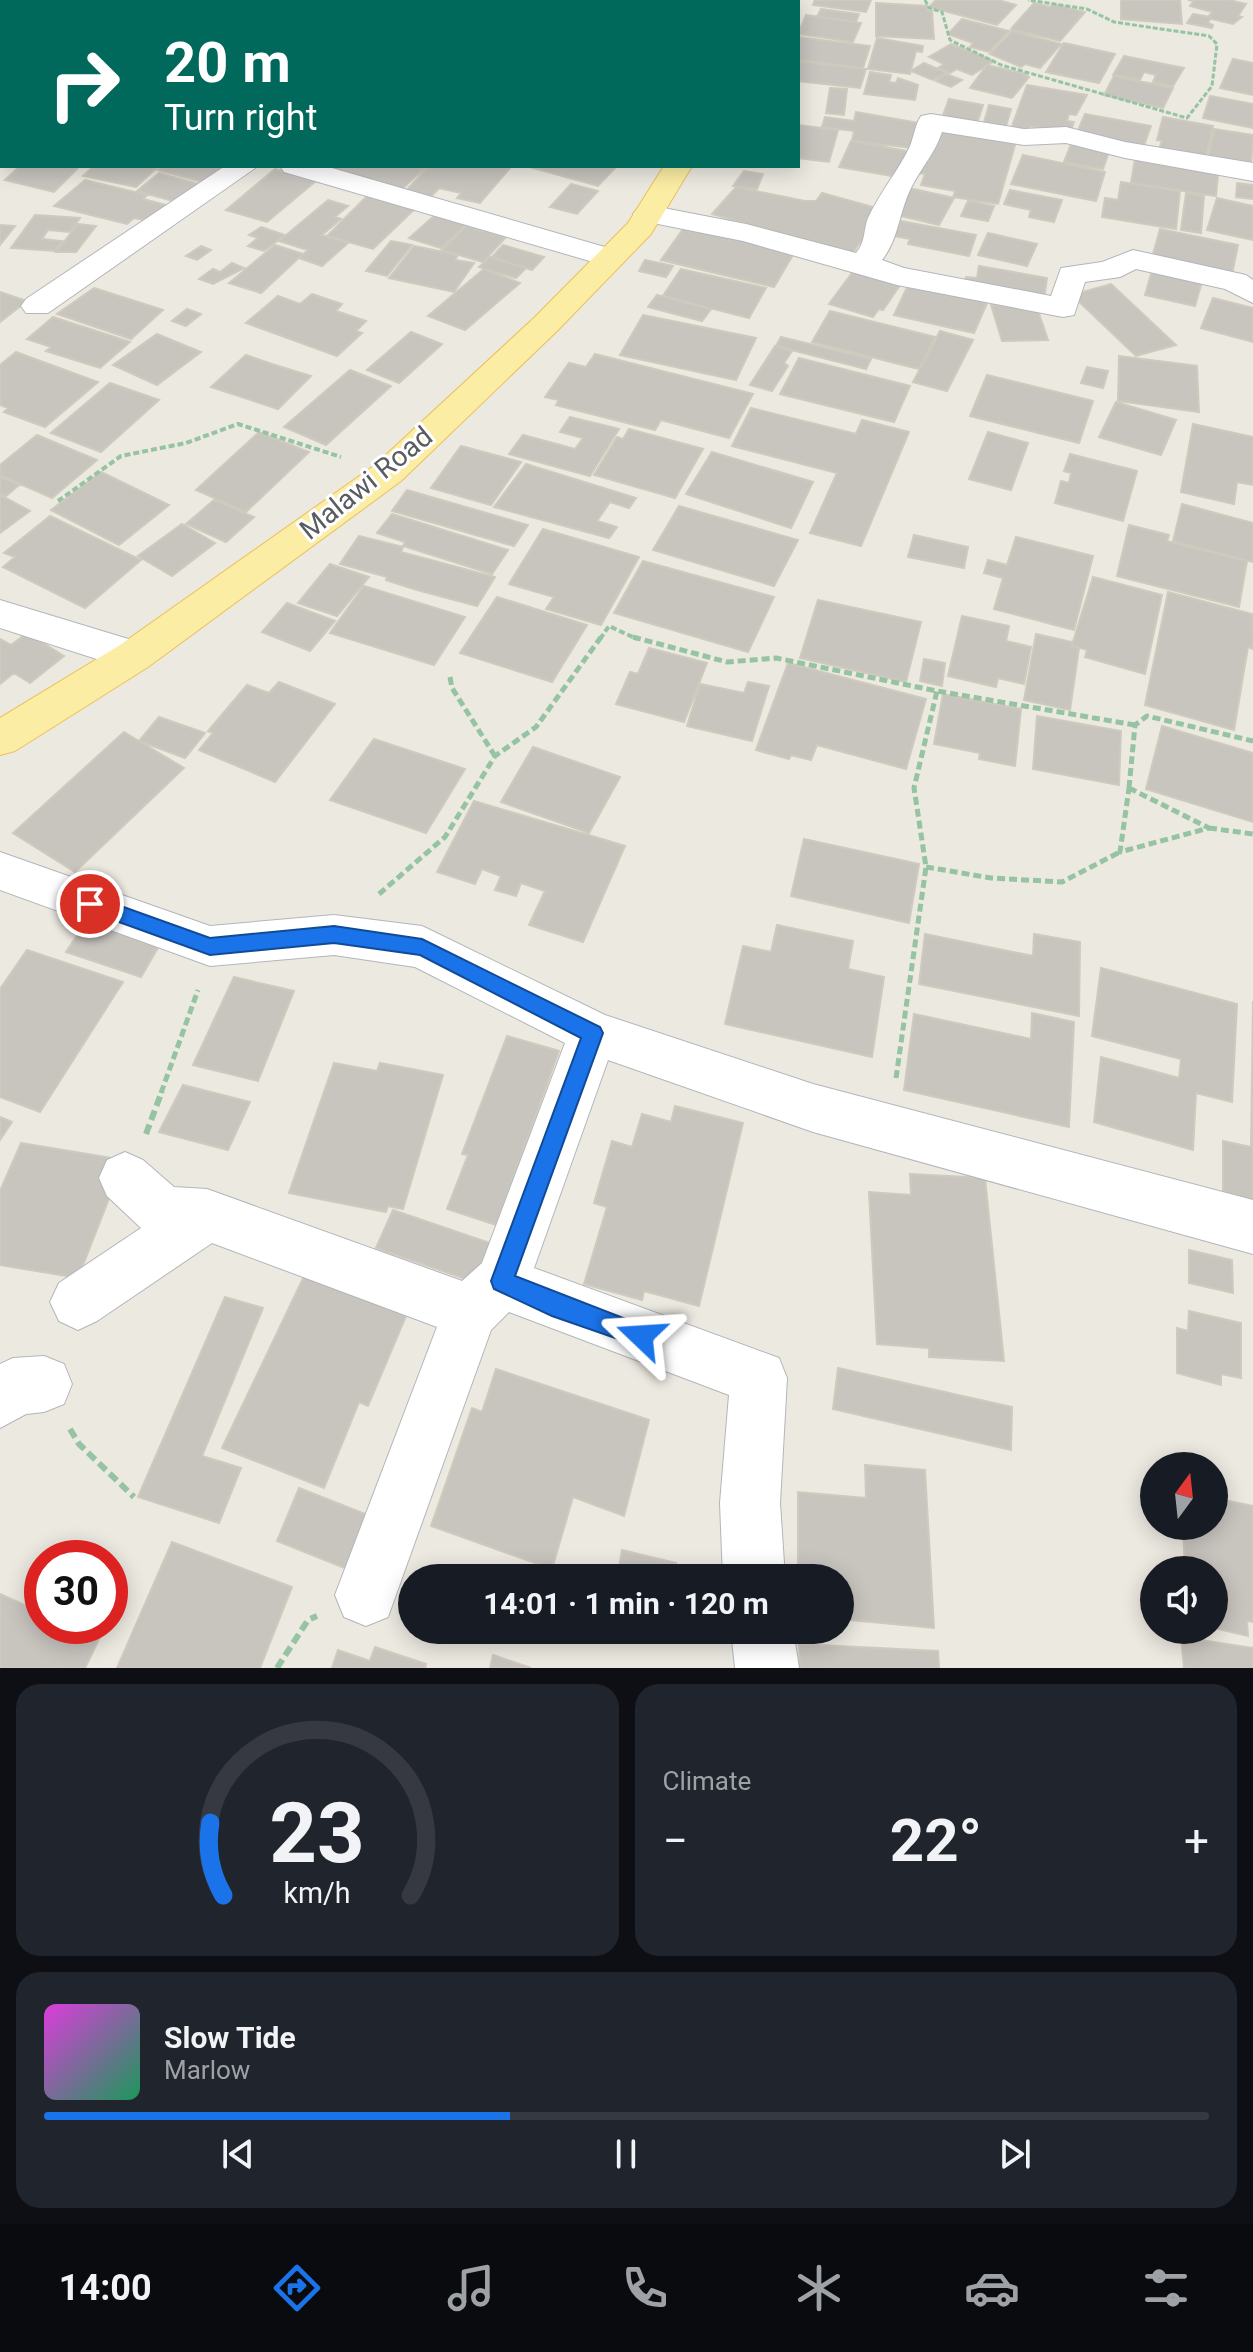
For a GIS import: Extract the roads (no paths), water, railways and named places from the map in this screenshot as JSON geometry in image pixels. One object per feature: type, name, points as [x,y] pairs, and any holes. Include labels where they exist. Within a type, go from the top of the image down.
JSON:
[{"type":"main road","name":"Malawi Road","points":[[0,739],[134,656],[388,473],[611,258],[648,214],[677,168]]},
{"type":"street","points":[[863,264],[880,243],[881,223],[898,185],[923,148],[931,122],[1024,137],[1066,135],[1125,150],[1253,172]]},
{"type":"street","points":[[37,306],[241,168]]},
{"type":"street","points":[[301,168],[611,258]]},
{"type":"street","points":[[648,214],[746,233],[897,276],[1063,308],[1072,275],[1109,270],[1133,259],[1235,282],[1253,294]]},
{"type":"street","points":[[0,614],[134,656]]},
{"type":"street","points":[[0,871],[210,946],[334,935],[422,947],[593,1033],[890,1131],[1253,1227]]},
{"type":"street","points":[[366,1595],[593,1033]]},
{"type":"street","points":[[125,1178],[164,1213],[207,1215],[486,1297],[552,1304],[759,1378],[751,1447],[749,1540],[752,1564]]},
{"type":"street","points":[[78,1302],[207,1215]]},
{"type":"street","points":[[764,1644],[767,1668]]}]
